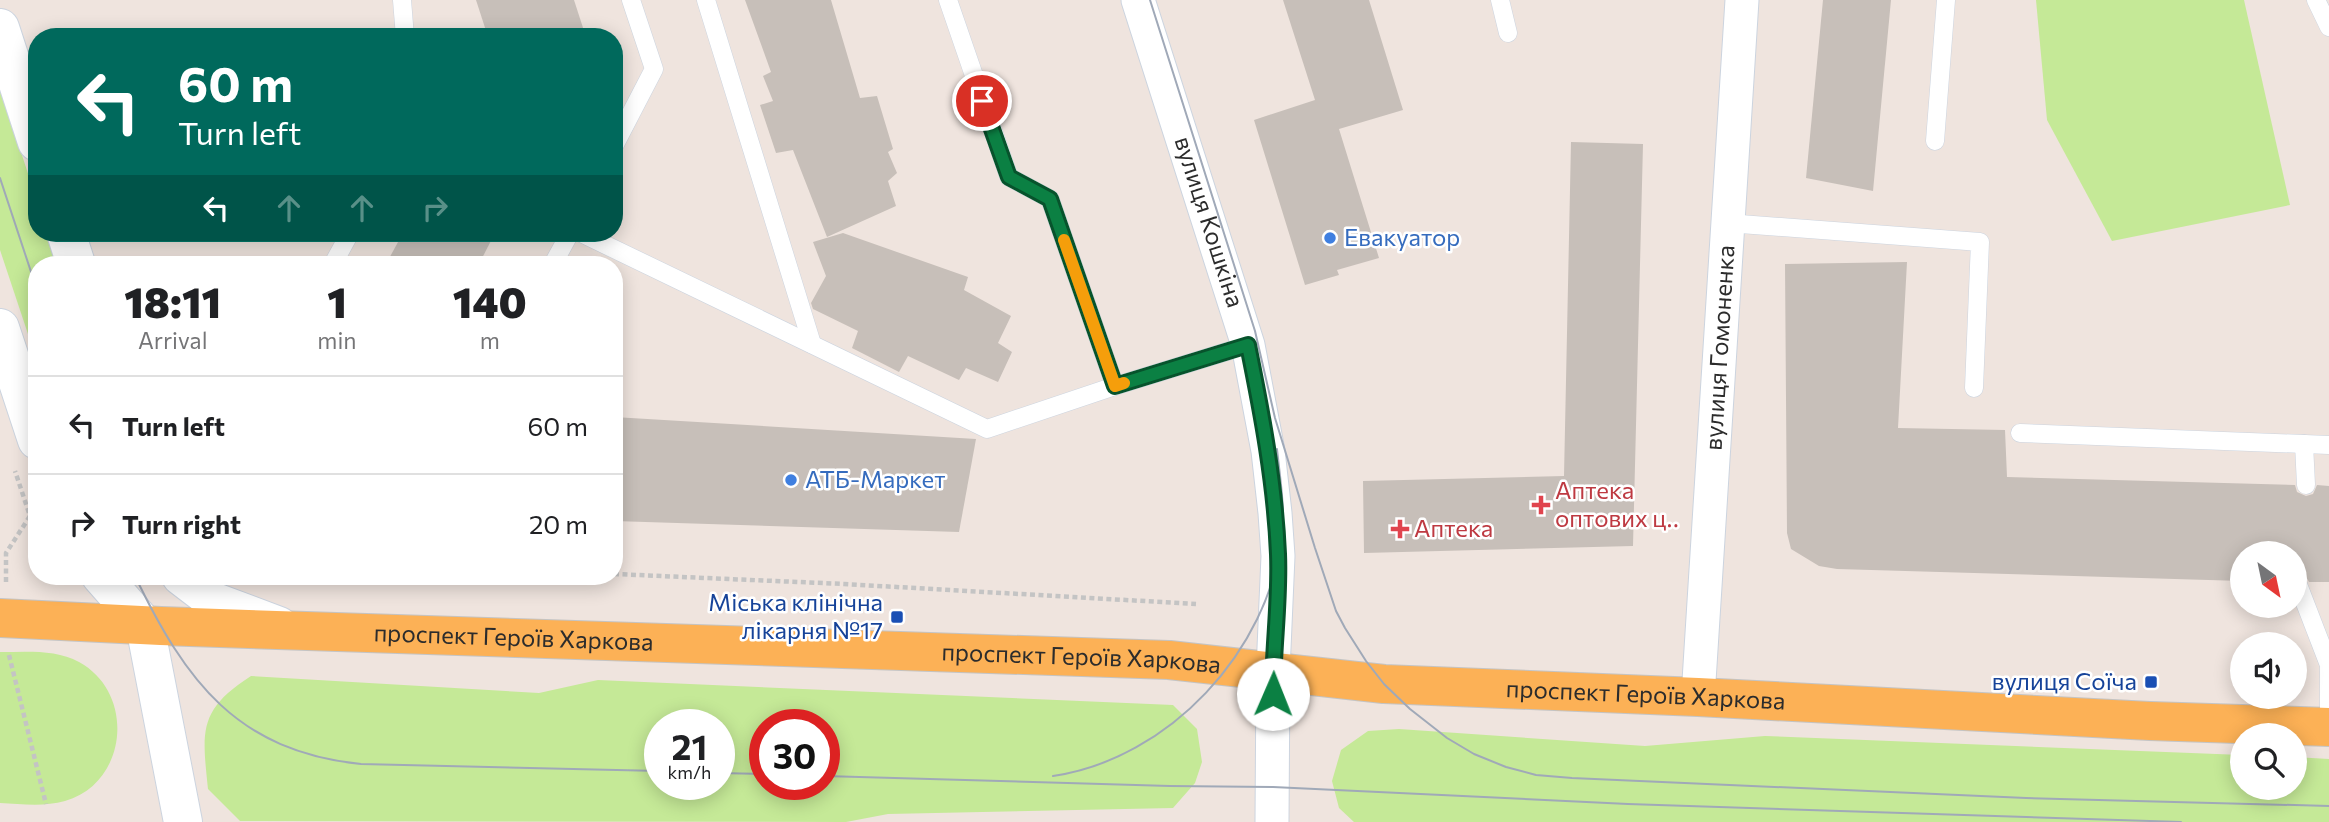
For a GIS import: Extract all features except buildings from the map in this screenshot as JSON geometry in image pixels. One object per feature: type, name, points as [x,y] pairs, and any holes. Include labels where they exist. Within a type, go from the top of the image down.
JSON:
[{"type":"main road","points":[[0,28],[28,114]]},
{"type":"main road","points":[[0,328],[25,453]]},
{"type":"main road","points":[[109,585],[145,626],[183,822]]},
{"type":"main road","points":[[145,626],[162,585]]},
{"type":"main road","points":[[192,585],[215,603],[288,629]]},
{"type":"main road","name":"проспект Героїв Харкова","points":[[5,619],[1169,660],[1384,684],[1698,697],[2150,721],[2329,727]]},
{"type":"street","name":"вулиця Кошкіна","points":[[1138,0],[1248,345],[1266,438],[1278,556],[1273,671],[1272,822]]},
{"type":"street","name":"вулиця Гомоненка","points":[[1698,697],[1742,0]]},
{"type":"lane","points":[[402,0],[404,28]]},
{"type":"lane","points":[[623,129],[654,69],[631,0]]},
{"type":"lane","points":[[706,0],[812,344]]},
{"type":"lane","points":[[948,0],[1009,177],[1050,199],[1115,386]]},
{"type":"lane","points":[[1500,0],[1508,33]]},
{"type":"lane","points":[[1936,141],[1946,0]]},
{"type":"lane","points":[[2315,0],[2329,27]]},
{"type":"lane","points":[[1727,223],[1980,242],[1974,388]]},
{"type":"lane","points":[[600,242],[987,429],[1248,345]]},
{"type":"lane","points":[[2020,433],[2329,445]]},
{"type":"lane","points":[[2304,444],[2306,485]]},
{"type":"lane","points":[[2307,608],[2329,665],[2329,727]]},
{"type":"path","points":[[25,453],[28,491]]},
{"type":"path","points":[[28,519],[3,553],[5,619],[46,804]]},
{"type":"path","points":[[623,575],[844,584],[1196,604]]},
{"type":"green space","points":[[2036,0],[2244,0],[2290,205],[2112,241],[2047,120]]},
{"type":"green space","points":[[0,88],[28,174],[28,242],[50,242],[55,256],[28,256],[28,334],[0,250]]},
{"type":"green space","points":[[0,652],[41,652],[70,658],[97,676],[110,694],[116,715],[117,736],[112,757],[102,776],[86,791],[65,801],[49,804],[0,803]]},
{"type":"green space","points":[[251,676],[539,693],[598,680],[1173,705],[1197,729],[1202,762],[1195,783],[1173,808],[888,814],[846,822],[240,821],[208,789],[205,752],[207,723],[221,700]]},
{"type":"green space","points":[[1399,729],[1645,746],[1765,736],[2230,755],[2230,800],[2307,800],[2307,758],[2329,759],[2329,822],[1354,822],[1339,808],[1332,781],[1341,750],[1368,731]]},
{"type":"tram line","points":[[1150,0],[1255,331],[1275,418],[1336,611],[1366,661],[1384,684],[1447,738],[1474,754],[1506,767],[1536,775],[1572,778],[2026,798],[2329,806]]},
{"type":"tram line","points":[[0,178],[28,263]]},
{"type":"tram line","points":[[1053,776],[1096,766],[1136,747],[1173,723],[1206,693],[1234,658],[1257,619],[1273,578],[1282,535],[1283,503],[1277,449]]},
{"type":"tram line","points":[[140,585],[174,648],[196,679],[221,705],[248,727],[281,744],[318,757],[361,764],[644,771]]},
{"type":"tram line","points":[[735,773],[749,774]]},
{"type":"tram line","points":[[840,776],[1273,787],[1628,804],[2181,822]]},
{"type":"slow traffic","points":[[1064,240],[1115,386],[1124,383]]},
{"type":"place","name":"Евакуатор","points":[[1330,238]]},
{"type":"place","name":"АТБ-Маркет","points":[[791,480]]},
{"type":"place","name":"Аптека оптових ц‥","points":[[1541,505]]},
{"type":"place","name":"Аптека","points":[[1400,529]]},
{"type":"place","name":"Міська клінічна лікарня №17","points":[[897,617]]},
{"type":"place","name":"вулиця Соїча","points":[[2151,682]]},
{"type":"route","points":[[982,101],[1009,177],[1050,199],[1115,386],[1248,345],[1268,451],[1275,513],[1278,556],[1273,694]]}]
